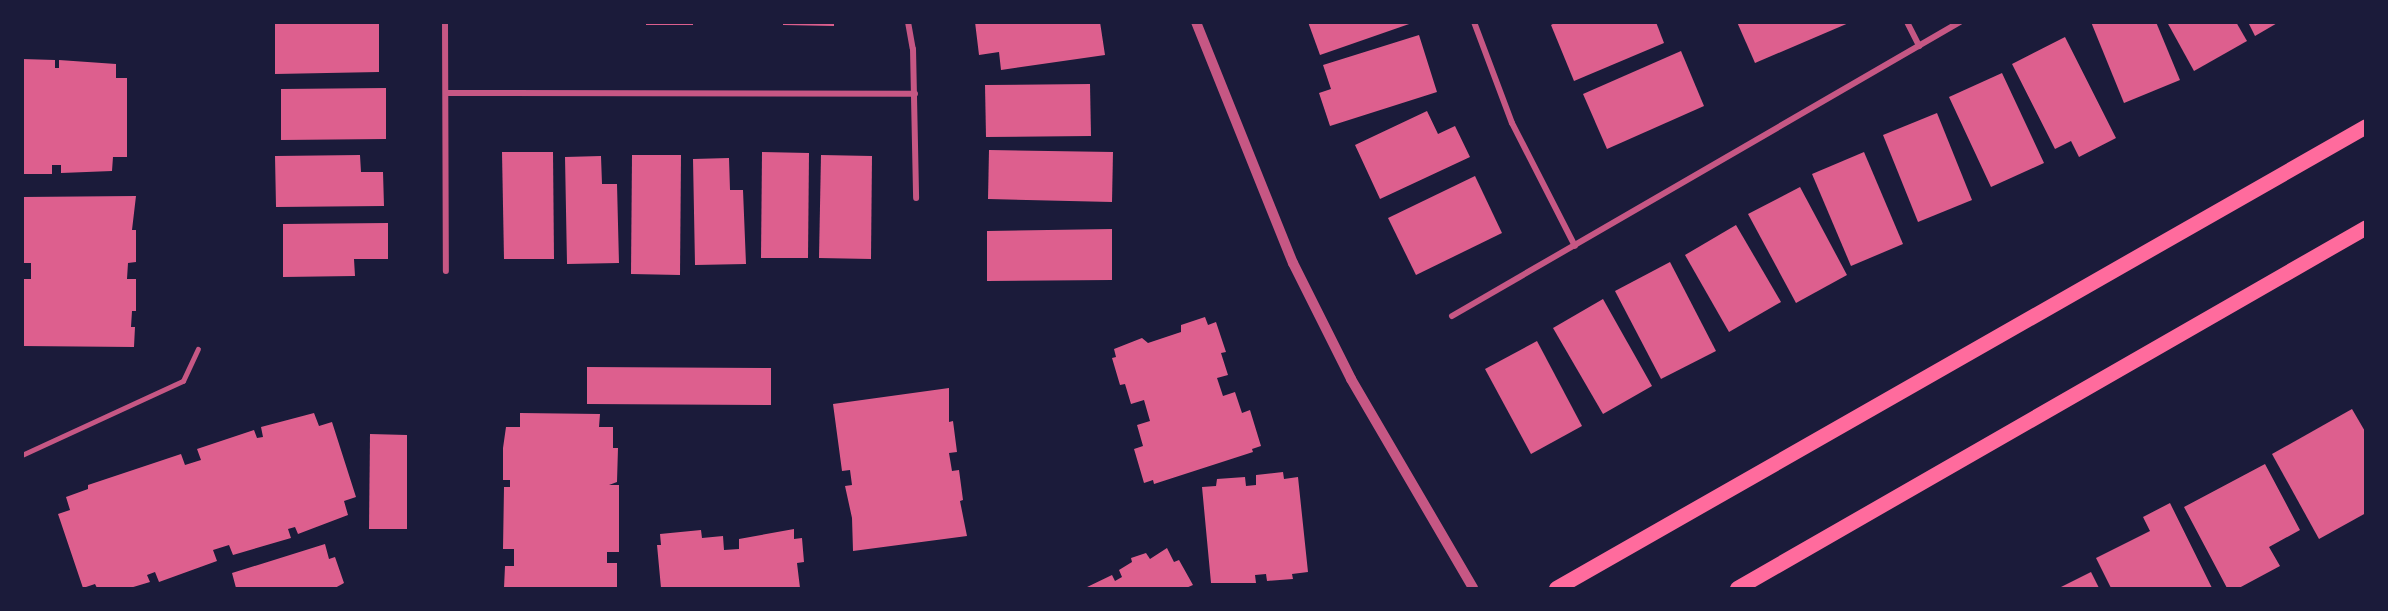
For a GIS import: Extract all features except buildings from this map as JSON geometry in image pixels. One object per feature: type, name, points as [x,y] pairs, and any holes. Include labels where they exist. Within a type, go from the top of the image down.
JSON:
[{"type":"main road","points":[[1556,588],[2366,126]]},
{"type":"main road","points":[[1737,588],[2366,227]]},
{"type":"street","points":[[445,22],[446,271]]},
{"type":"street","points":[[908,22],[915,94],[916,198]]},
{"type":"street","points":[[1196,22],[1293,263],[1351,379],[1473,588]]},
{"type":"street","points":[[1473,22],[1512,123],[1575,246]]},
{"type":"street","points":[[1907,22],[1919,46]]},
{"type":"street","points":[[1452,316],[1960,22]]},
{"type":"street","points":[[446,93],[915,94]]},
{"type":"lane","points":[[22,455],[183,381],[198,349]]}]
